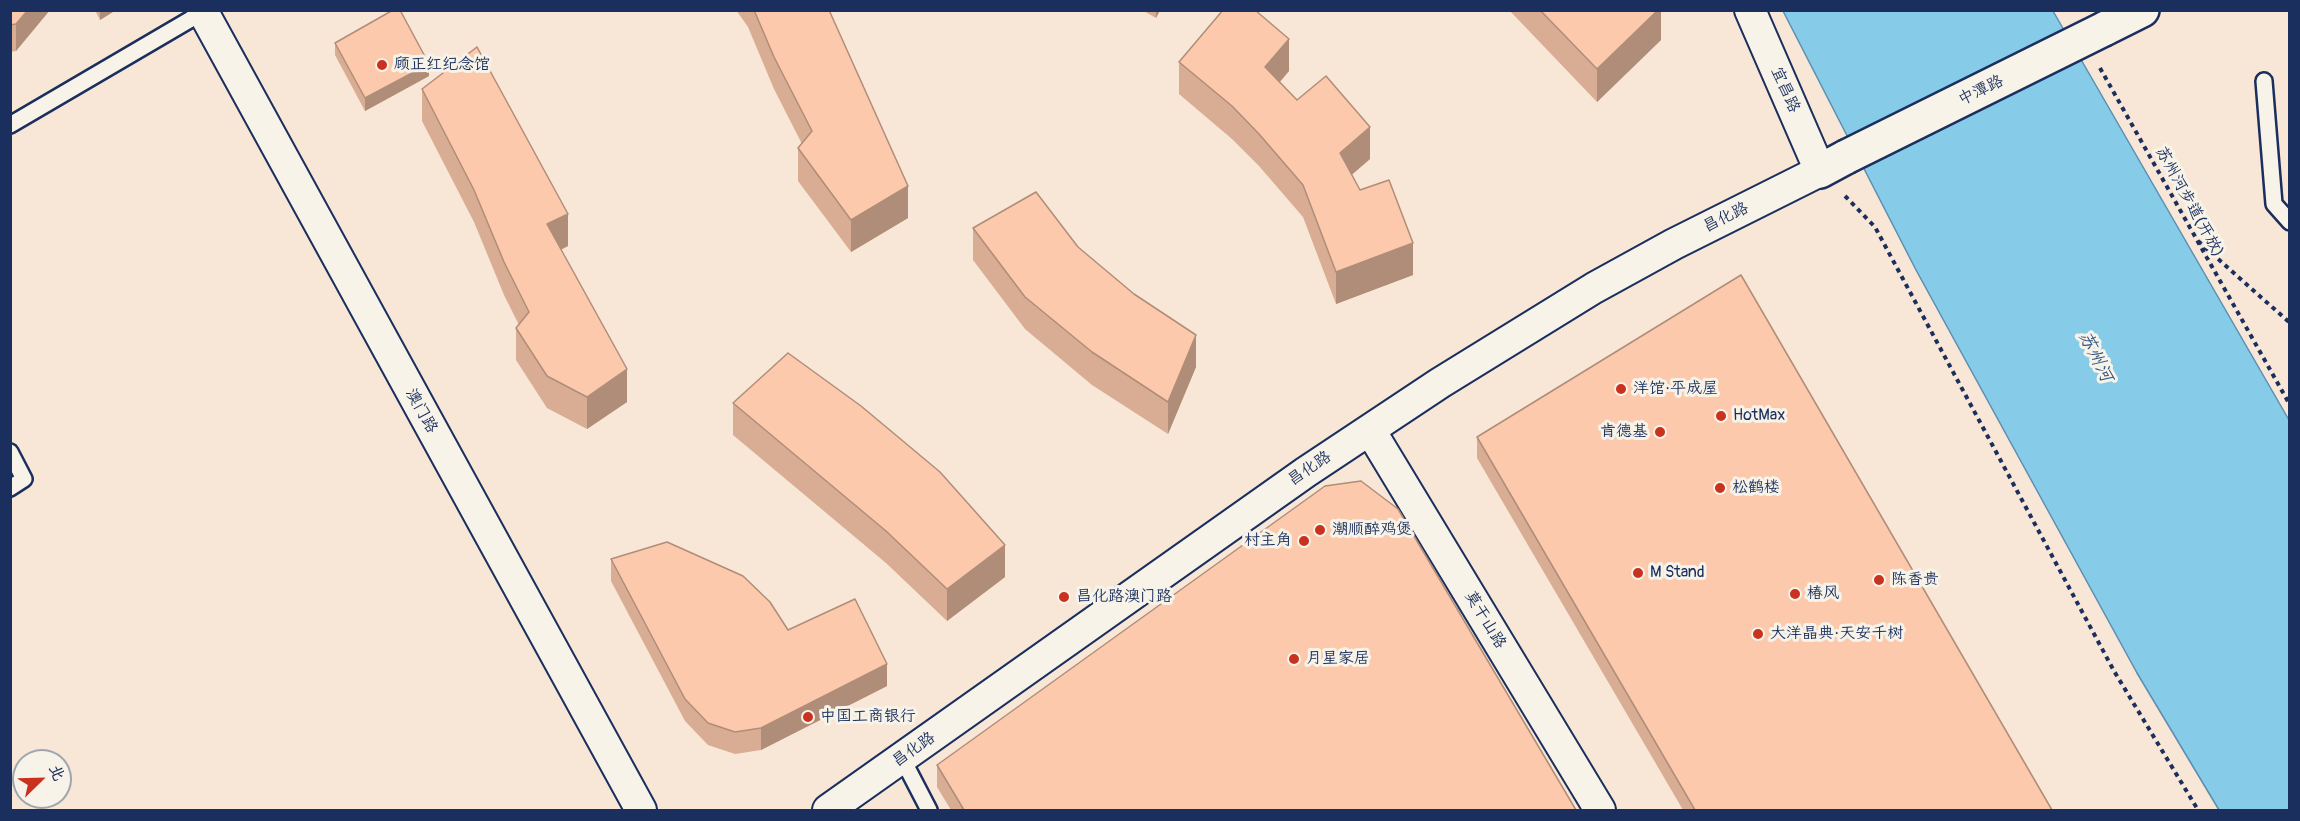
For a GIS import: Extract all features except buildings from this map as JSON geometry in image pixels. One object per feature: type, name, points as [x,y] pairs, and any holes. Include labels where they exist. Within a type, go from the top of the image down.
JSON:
[{"type":"street","name":"宜昌路","points":[[1750,10],[1833,164]]},
{"type":"street","name":"中潭路","points":[[1833,164],[2142,10]]},
{"type":"street","name":"澳门路","points":[[202,11],[641,810]]},
{"type":"street","name":"昌化路","points":[[828,810],[1296,479],[1440,383],[1594,288],[1674,244],[1833,164]]},
{"type":"street","name":"莫干山路","points":[[1370,430],[1600,810]]},
{"type":"lane","points":[[10,125],[202,11]]},
{"type":"lane","points":[[2264,81],[2274,204],[2289,222]]},
{"type":"lane","points":[[10,452],[24,479],[10,488]]},
{"type":"lane","points":[[902,758],[928,810]]},
{"type":"path","name":"苏州河步道(开放)","points":[[2097,62],[2289,405]]},
{"type":"path","points":[[1833,164],[1875,227],[2114,671],[2198,810]]},
{"type":"path","points":[[2195,238],[2289,323]]},
{"type":"water","name":"苏州河","points":[[1783,11],[2053,11],[2289,420],[2289,810],[2219,810],[2137,673],[1916,270]]},
{"type":"place","name":"顾正红纪念馆","points":[[382,65]]},
{"type":"place","name":"洋馆·平成屋","points":[[1621,389]]},
{"type":"place","name":"HotMax","points":[[1721,416]]},
{"type":"place","name":"肯德基","points":[[1660,432]]},
{"type":"place","name":"松鹤楼","points":[[1720,488]]},
{"type":"place","name":"潮顺醉鸡煲","points":[[1320,530]]},
{"type":"place","name":"村主角","points":[[1304,541]]},
{"type":"place","name":"M Stand","points":[[1638,573]]},
{"type":"place","name":"陈香贵","points":[[1879,580]]},
{"type":"place","name":"椿风","points":[[1795,594]]},
{"type":"place","name":"昌化路澳门路","points":[[1064,597]]},
{"type":"place","name":"大洋晶典·天安千树","points":[[1758,634]]},
{"type":"place","name":"月星家居","points":[[1294,659]]},
{"type":"place","name":"中国工商银行","points":[[808,717]]}]
